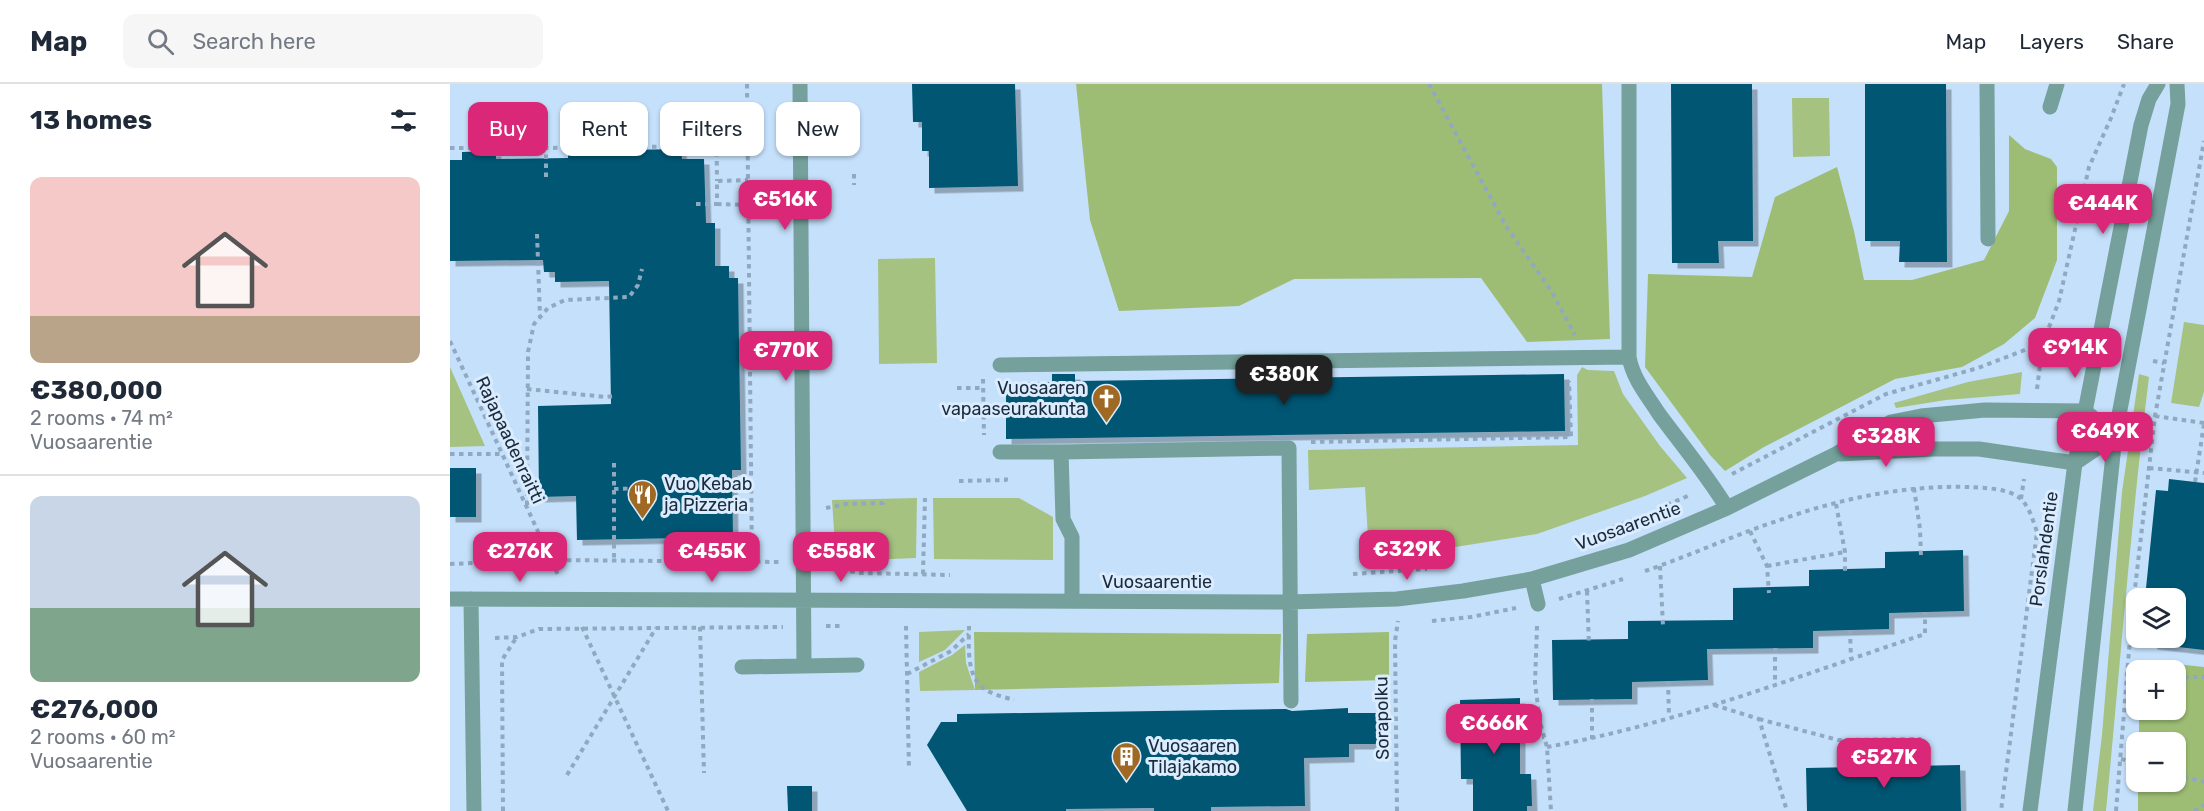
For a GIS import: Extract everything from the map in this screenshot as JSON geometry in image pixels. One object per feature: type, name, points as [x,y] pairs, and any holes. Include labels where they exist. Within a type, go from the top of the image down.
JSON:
[{"type":"street","points":[[800,84],[804,666]]},
{"type":"street","points":[[1629,84],[1629,357],[1632,371],[1643,391],[1713,484],[1727,508]]},
{"type":"street","points":[[1987,84],[1988,239]]},
{"type":"street","points":[[2050,107],[2057,84]]},
{"type":"street","name":"Porslahdentie","points":[[2030,811],[2075,463],[2141,125],[2149,99],[2158,84]]},
{"type":"street","points":[[2075,811],[2115,436],[2178,104],[2177,84]]},
{"type":"street","points":[[1000,364],[1629,357]]},
{"type":"street","name":"Vuosaarentie","points":[[450,599],[1289,602],[1397,599],[1532,579],[1629,550],[1727,508],[1836,454],[1891,422],[1921,416],[1985,410],[2085,411]]},
{"type":"street","points":[[2085,411],[2115,436]]},
{"type":"street","points":[[2075,463],[2115,436]]},
{"type":"street","points":[[1000,452],[1289,448],[1290,701]]},
{"type":"street","name":"Vuosaarentie","points":[[1836,454],[1979,449],[2075,463]]},
{"type":"street","points":[[1061,452],[1063,519],[1072,537],[1072,601]]},
{"type":"street","points":[[1532,579],[1538,604]]},
{"type":"street","points":[[471,599],[474,811]]},
{"type":"street","points":[[742,667],[857,665]]},
{"type":"path","points":[[450,564],[551,560],[752,561],[747,84]]},
{"type":"path","points":[[1429,84],[1506,226],[1552,292],[1587,357]]},
{"type":"path","points":[[1666,506],[1886,394],[1978,368],[2043,343],[2059,301],[2089,167],[2124,84]]},
{"type":"path","points":[[2129,660],[2155,416],[2204,141]]},
{"type":"path","points":[[548,148],[660,147]]},
{"type":"path","points":[[450,148],[468,148]]},
{"type":"path","points":[[546,156],[546,177]]},
{"type":"path","points":[[717,156],[717,204]]},
{"type":"path","points":[[854,174],[854,185]]},
{"type":"path","points":[[717,181],[748,180]]},
{"type":"path","points":[[696,204],[748,205]]},
{"type":"path","points":[[537,234],[540,317]]},
{"type":"path","points":[[527,509],[528,352],[534,324],[548,308],[565,300],[629,297],[638,285],[642,269]]},
{"type":"path","name":"Rajapaadenraitti","points":[[450,341],[561,582]]},
{"type":"path","points":[[1289,448],[1289,442],[1571,437],[1568,358]]},
{"type":"path","points":[[1000,364],[982,365],[984,452],[1000,452]]},
{"type":"path","points":[[957,388],[983,387]]},
{"type":"path","points":[[527,389],[615,396]]},
{"type":"path","points":[[2155,416],[2204,423],[2195,482]]},
{"type":"path","points":[[450,454],[502,454]]},
{"type":"path","points":[[614,463],[614,561]]},
{"type":"path","points":[[2149,468],[2204,473]]},
{"type":"path","points":[[959,481],[1006,480]]},
{"type":"path","points":[[614,489],[650,488],[650,482]]},
{"type":"path","points":[[1914,488],[1921,556]]},
{"type":"path","points":[[923,574],[925,498]]},
{"type":"path","points":[[803,509],[883,503],[885,499]]},
{"type":"path","points":[[2001,811],[2037,532],[2030,512],[2021,499]]},
{"type":"path","points":[[1836,504],[1845,552],[1845,575]]},
{"type":"path","points":[[1608,530],[1637,518]]},
{"type":"path","points":[[1750,531],[1767,566],[1769,593]]},
{"type":"path","points":[[1767,566],[1845,552]]},
{"type":"path","points":[[830,562],[841,570],[861,573],[957,575]]},
{"type":"path","points":[[1659,566],[1663,626]]},
{"type":"path","points":[[1345,575],[1428,569]]},
{"type":"path","points":[[1587,591],[1589,645]]},
{"type":"path","points":[[1538,604],[1535,683],[1540,722],[1547,747],[1551,811]]},
{"type":"path","points":[[1547,747],[1592,739],[1669,717],[1925,634],[1924,612]]},
{"type":"path","points":[[578,619],[668,811]]},
{"type":"path","name":"Sorapolku","points":[[1397,811],[1395,641],[1398,624]]},
{"type":"path","points":[[906,626],[909,770]]},
{"type":"path","points":[[969,626],[970,662],[974,677],[982,687],[1014,700]]},
{"type":"path","points":[[567,775],[656,627]]},
{"type":"path","points":[[700,627],[704,774]]},
{"type":"path","points":[[1850,630],[1851,659]]},
{"type":"path","points":[[907,674],[951,651],[969,633]]},
{"type":"path","points":[[503,811],[502,660],[517,637]]},
{"type":"path","points":[[1775,648],[1775,684]]},
{"type":"path","points":[[2186,677],[2204,677]]},
{"type":"path","points":[[1668,681],[1669,717]]},
{"type":"path","points":[[1592,699],[1592,739]]},
{"type":"path","points":[[2116,811],[2126,701]]},
{"type":"path","points":[[1712,704],[1759,719],[1845,740],[1920,739],[1922,772]]},
{"type":"path","points":[[1759,719],[1787,811]]},
{"type":"path","points":[[1515,738],[1544,737]]},
{"type":"path","points":[[1845,740],[1846,774]]},
{"type":"path","points":[[2121,759],[2126,760]]},
{"type":"path","points":[[2186,777],[2204,782]]},
{"type":"path","points":[[2194,811],[2204,805]]},
{"type":"green space","points":[[1076,84],[1602,84],[1610,339],[1527,342],[1481,278],[1294,279],[1239,306],[1119,311],[1090,220]]},
{"type":"green space","points":[[1792,98],[1829,98],[1830,156],[1793,157]]},
{"type":"green space","points":[[2009,135],[2025,149],[2051,159],[2057,167],[2057,260],[2035,318],[2004,344],[1962,367],[1895,379],[1764,447],[1725,471],[1710,455],[1645,367],[1648,274],[1752,277],[1775,197],[1837,167],[1864,280],[1912,280],[1984,260],[2009,211]]},
{"type":"green space","points":[[935,258],[937,363],[879,364],[878,259]]},
{"type":"green space","points":[[2184,322],[2204,325],[2204,392],[2199,407],[2171,403]]},
{"type":"green space","points":[[450,367],[485,446],[450,447]]},
{"type":"green space","points":[[1582,367],[1588,370],[1614,371],[1623,394],[1660,446],[1687,478],[1645,496],[1537,534],[1449,548],[1369,555],[1365,487],[1309,490],[1308,450],[1578,445],[1577,375]]},
{"type":"green space","points":[[2022,372],[2020,394],[1946,400],[1896,408],[1894,403],[1968,382]]},
{"type":"green space","points":[[2139,374],[2149,377],[2126,588],[2106,811],[2093,811],[2102,735],[2122,492]]},
{"type":"green space","points":[[917,498],[916,558],[867,560],[846,555],[835,545],[832,500]]},
{"type":"green space","points":[[933,498],[1019,498],[1053,517],[1053,560],[934,559]]},
{"type":"green space","points":[[965,630],[945,650],[919,662],[919,632]]},
{"type":"green space","points":[[974,632],[1281,634],[1279,683],[975,690]]},
{"type":"green space","points":[[1389,632],[1389,680],[1305,682],[1307,634]]},
{"type":"green space","points":[[965,645],[966,663],[975,690],[920,691],[919,672],[952,655]]},
{"type":"green space","points":[[2186,665],[2204,667],[2204,811],[2138,811],[2138,792],[2186,792],[2186,732],[2139,732],[2139,720],[2186,720]]},
{"type":"building","points":[[912,84],[1015,84],[1018,186],[929,188],[929,151],[922,151],[922,122],[913,122]]},
{"type":"building","points":[[1671,84],[1752,84],[1753,241],[1718,241],[1719,263],[1672,263]]},
{"type":"building","points":[[1865,84],[1946,84],[1947,262],[1899,262],[1900,241],[1865,241]]},
{"type":"building","points":[[660,149],[660,156],[704,159],[706,223],[715,223],[715,266],[729,266],[729,278],[738,278],[741,470],[732,470],[733,537],[577,540],[576,496],[539,497],[538,406],[611,404],[609,281],[555,282],[555,272],[544,272],[543,260],[450,261],[450,160],[462,160],[462,152],[468,152],[468,156],[496,156],[496,159],[648,156],[648,150]]},
{"type":"building","points":[[1052,374],[1075,374],[1075,381],[1564,374],[1565,431],[1006,439],[1006,383],[1052,382]]},
{"type":"building","points":[[450,468],[476,468],[476,517],[450,517]]},
{"type":"building","points":[[2169,479],[2204,483],[2204,650],[2186,648],[2186,588],[2146,588],[2156,490],[2168,491]]},
{"type":"building","points":[[1963,550],[1964,611],[1889,613],[1889,629],[1813,631],[1813,648],[1707,649],[1708,680],[1632,682],[1632,699],[1553,700],[1552,640],[1628,639],[1628,621],[1733,620],[1733,588],[1809,586],[1809,570],[1885,568],[1885,552]]},
{"type":"building","points":[[1520,698],[1520,774],[1531,774],[1532,806],[1527,806],[1527,811],[1473,811],[1473,779],[1461,779],[1460,700]]},
{"type":"building","name":"Vuosaaren Tilajakamo","points":[[1348,708],[1348,713],[1378,713],[1379,744],[1349,744],[1349,757],[1304,758],[1305,806],[1211,807],[1211,811],[1154,811],[1154,808],[967,811],[927,745],[941,722],[957,722],[957,714],[1286,709],[1292,711]]},
{"type":"building","points":[[1960,765],[1961,811],[1807,811],[1806,768]]},
{"type":"building","points":[[787,786],[812,786],[812,811],[788,811]]},
{"type":"place","name":"Vuosaaren vapaaseurakunta","points":[[1107,424]]},
{"type":"place","name":"Vuo Kebab ja Pizzeria","points":[[643,520]]},
{"type":"place","name":"Vuosaaren Tilajakamo","points":[[1127,782]]}]
